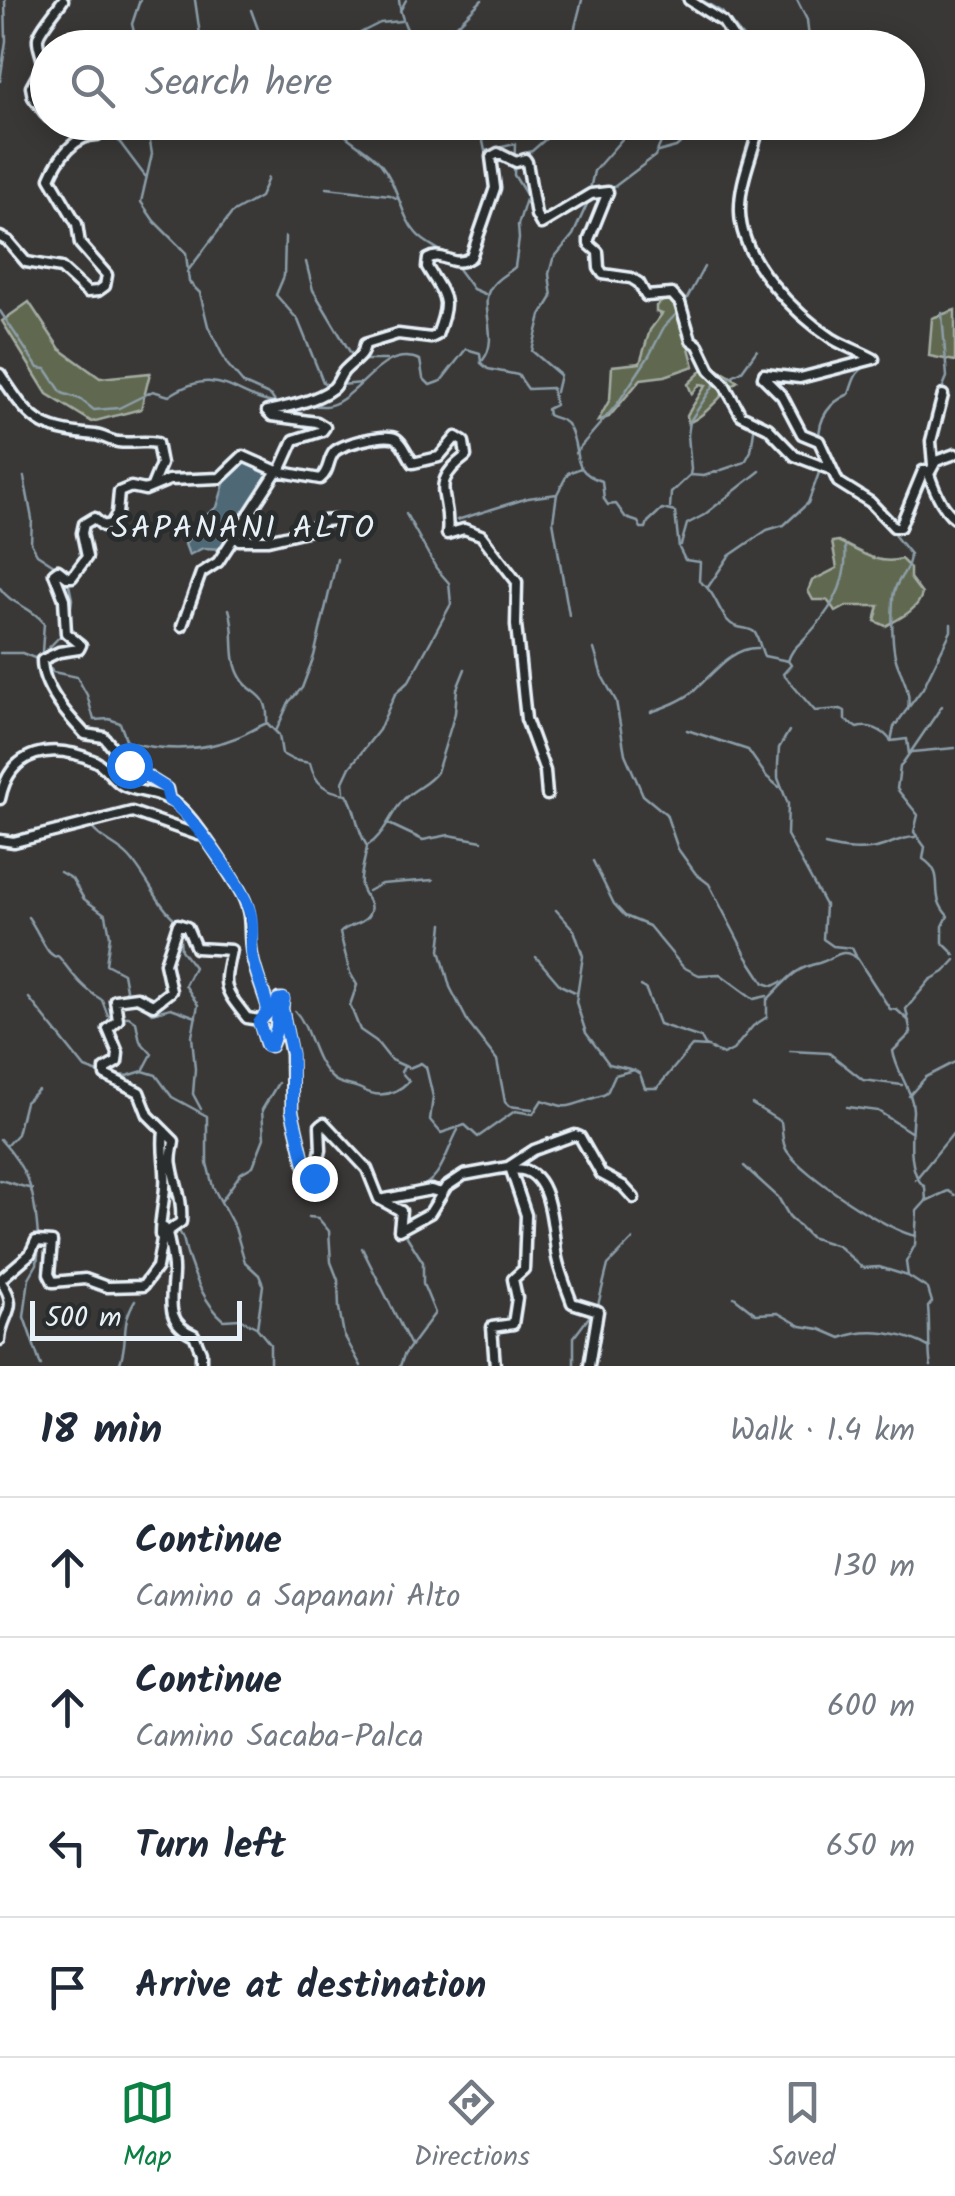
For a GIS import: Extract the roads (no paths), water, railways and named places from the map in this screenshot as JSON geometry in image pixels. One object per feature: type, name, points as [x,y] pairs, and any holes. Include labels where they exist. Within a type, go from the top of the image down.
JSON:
[{"type":"street","points":[[40,30],[53,18],[63,0]]},
{"type":"street","points":[[689,0],[723,22],[728,30]]},
{"type":"street","points":[[0,237],[26,262],[60,268],[88,292],[105,286],[105,271],[80,244],[77,224],[50,178],[67,149],[80,140]]},
{"type":"street","points":[[754,140],[740,212],[755,258],[794,310],[836,341],[874,359],[792,379],[763,376],[782,396],[802,434],[819,442],[838,482],[870,502],[896,528],[900,527],[923,471],[955,454]]},
{"type":"street","points":[[182,626],[201,572],[216,566],[294,440],[322,432],[325,427],[317,422],[272,416],[266,412],[268,409],[295,407],[301,400],[330,390],[364,352],[365,344],[398,334],[431,338],[437,335],[447,308],[438,282],[427,267],[428,259],[432,256],[461,262],[472,258],[495,188],[490,157],[498,153],[516,162],[525,158],[541,224],[590,194],[608,192],[589,239],[598,252],[603,274],[631,278],[646,296],[672,294],[680,302],[691,340],[742,415],[768,428],[795,456],[832,470]]},
{"type":"street","points":[[0,374],[22,408],[45,426],[116,442],[159,444],[162,464],[152,486]]},
{"type":"street","points":[[943,396],[931,441],[931,468],[935,491],[955,518]]},
{"type":"street","points":[[169,800],[166,788],[124,762],[104,737],[88,736],[54,698],[42,668],[47,656],[82,645],[66,632],[64,598],[54,573],[61,570],[72,577],[86,557],[82,534],[86,522],[94,518],[103,526],[111,524],[117,514],[119,492],[131,486],[145,490],[169,480],[220,478],[243,456],[278,471],[320,479],[338,448],[386,436],[398,440],[413,464],[439,457],[456,437],[464,442],[466,456],[452,466],[442,484],[446,534],[464,529],[481,535],[517,582],[516,626],[524,701],[530,732],[545,771],[547,795]]},
{"type":"street","points":[[232,536],[239,540],[268,540],[335,520]]},
{"type":"street","points":[[0,800],[4,780],[17,765],[34,754],[56,750],[95,762],[125,786],[169,800],[182,810],[239,890],[251,915],[252,957],[268,1011],[260,1020]]},
{"type":"street","points":[[0,840],[14,842],[132,812],[202,837]]},
{"type":"street","points":[[201,1366],[201,1352],[194,1335],[182,1330],[172,1316],[169,1293],[173,1272],[168,1232],[181,1222],[180,1190],[172,1166],[174,1141],[148,1115],[139,1092],[104,1072],[118,1057],[108,1034],[110,1026],[118,1020],[114,1000],[138,996],[152,1006],[171,991],[165,964],[178,924],[186,927],[196,948],[231,950],[223,977],[225,985],[245,1016],[260,1020]]},
{"type":"street","points":[[260,1020],[266,1044],[271,1046],[277,1027],[278,1000],[284,999],[282,1008],[292,1054],[292,1111],[310,1180],[314,1178],[321,1150],[320,1126],[324,1123],[367,1169],[381,1200],[402,1210],[401,1231],[430,1213],[442,1193],[464,1176],[510,1168],[532,1174],[551,1207],[557,1261],[572,1304],[598,1311],[588,1366]]},
{"type":"street","points":[[0,1340],[0,1330],[12,1303],[0,1282],[30,1254],[36,1240],[52,1242],[53,1282],[84,1279],[107,1287],[145,1284],[156,1267],[160,1239],[165,1186],[164,1131]]},
{"type":"street","points":[[510,1168],[534,1150],[578,1135],[601,1174],[623,1186],[634,1198]]},
{"type":"street","points":[[496,1366],[492,1327],[513,1324],[517,1298],[513,1278],[524,1268],[526,1215],[510,1168]]},
{"type":"street","points":[[381,1200],[431,1190],[442,1193]]},
{"type":"street","points":[[160,1239],[166,1224],[174,1226]]},
{"type":"water","points":[[243,458],[273,472],[241,522],[229,528],[224,549],[203,548],[189,555],[185,544],[198,530],[201,519],[217,507],[225,481]]},
{"type":"waterway","points":[[0,81],[6,41],[5,0]]},
{"type":"waterway","points":[[134,30],[140,0]]},
{"type":"waterway","points":[[195,0],[199,30]]},
{"type":"waterway","points":[[399,0],[408,30]]},
{"type":"waterway","points":[[400,11],[406,0]]},
{"type":"waterway","points":[[454,30],[482,0]]},
{"type":"waterway","points":[[574,30],[582,0]]},
{"type":"waterway","points":[[702,0],[722,12],[737,30]]},
{"type":"waterway","points":[[797,0],[808,30]]},
{"type":"waterway","points":[[251,10],[258,30]]},
{"type":"waterway","points":[[366,30],[380,23],[401,21]]},
{"type":"waterway","points":[[118,140],[145,176]]},
{"type":"waterway","points":[[150,140],[152,154],[141,202],[186,253],[189,282],[200,293],[208,326],[227,364],[244,384],[271,396],[275,402]]},
{"type":"waterway","points":[[351,140],[380,163],[416,233],[448,256]]},
{"type":"waterway","points":[[483,140],[485,151],[515,144],[514,175],[527,196],[518,225],[515,267],[495,282],[487,296],[490,342],[483,360]]},
{"type":"waterway","points":[[516,156],[532,151],[545,140]]},
{"type":"waterway","points":[[589,194],[594,171],[621,140]]},
{"type":"waterway","points":[[610,190],[655,156],[662,140]]},
{"type":"waterway","points":[[658,152],[676,147],[684,140]]},
{"type":"waterway","points":[[187,272],[232,213],[260,197],[268,178]]},
{"type":"waterway","points":[[327,188],[398,199]]},
{"type":"waterway","points":[[556,392],[560,375],[532,351],[541,315],[552,297],[549,274],[553,259],[573,235],[588,202]]},
{"type":"waterway","points":[[285,237],[284,276],[276,295],[298,320],[328,386]]},
{"type":"waterway","points":[[306,262],[313,290],[353,357]]},
{"type":"waterway","points":[[456,266],[473,289],[485,294]]},
{"type":"waterway","points":[[684,304],[704,267]]},
{"type":"waterway","points":[[0,311],[38,368],[46,369],[62,393],[80,399],[94,410],[119,408],[153,391],[169,396],[203,382],[287,404]]},
{"type":"waterway","points":[[575,453],[618,403],[664,327],[679,311]]},
{"type":"waterway","points":[[940,394],[947,377],[942,313]]},
{"type":"waterway","points":[[309,403],[324,406],[338,402],[389,361],[404,357],[420,360],[423,378],[430,385],[441,381],[466,349],[480,353],[481,363],[488,369],[518,375],[528,389],[552,388],[555,405],[547,409],[548,415],[569,427],[580,466],[602,481],[608,505],[616,504],[626,518],[638,522],[641,528],[646,528],[662,509],[675,512],[679,548],[685,560],[700,562],[699,581],[709,589],[731,623],[755,633],[764,656],[788,661],[791,665],[783,674],[815,711],[841,709],[845,711],[845,720],[857,728],[876,729],[891,741],[907,739],[909,754],[900,767],[897,789],[918,815],[914,832],[925,847],[923,859],[935,872],[938,900],[948,916],[943,926],[943,943],[955,955]]},
{"type":"waterway","points":[[670,508],[671,493],[690,475],[690,421],[714,385],[742,371],[757,350]]},
{"type":"waterway","points":[[360,360],[386,360]]},
{"type":"waterway","points":[[819,439],[826,412],[849,394],[856,376],[872,363]]},
{"type":"waterway","points":[[341,385],[362,383]]},
{"type":"waterway","points":[[690,475],[704,476],[745,462],[754,430]]},
{"type":"waterway","points":[[818,447],[822,463]]},
{"type":"waterway","points":[[457,520],[528,498],[557,494],[568,473],[581,468]]},
{"type":"waterway","points":[[708,587],[729,556],[767,530],[784,525],[808,503],[820,470]]},
{"type":"waterway","points":[[681,545],[687,524],[760,471]]},
{"type":"waterway","points":[[24,477],[32,519],[31,543],[37,554],[57,567]]},
{"type":"waterway","points":[[557,494],[553,521],[569,615]]},
{"type":"waterway","points":[[344,791],[343,782],[350,767],[379,730],[395,694],[409,681],[451,604],[449,583],[436,568],[406,514]]},
{"type":"waterway","points":[[945,514],[955,523]]},
{"type":"waterway","points":[[895,536],[910,554],[894,592],[892,622],[895,656],[907,691],[908,709]]},
{"type":"waterway","points":[[788,661],[835,598],[844,574],[845,547]]},
{"type":"waterway","points":[[277,729],[289,702],[302,688],[314,656],[337,559]]},
{"type":"waterway","points":[[68,580],[72,599],[69,621]]},
{"type":"waterway","points":[[0,588],[44,623],[42,652]]},
{"type":"waterway","points":[[229,609],[237,670],[245,684],[263,699],[267,723]]},
{"type":"waterway","points":[[891,741],[894,727],[923,688],[951,624]]},
{"type":"waterway","points":[[38,659],[63,633]]},
{"type":"waterway","points":[[651,712],[689,695],[739,652],[758,648]]},
{"type":"waterway","points":[[594,649],[602,676],[616,701],[625,754],[643,795],[666,814],[678,849],[696,874],[709,884],[764,983],[773,986],[781,982]]},
{"type":"waterway","points":[[0,653],[22,653],[37,659]]},
{"type":"waterway","points":[[45,662],[53,672],[77,677],[94,720],[120,723],[127,742],[197,748],[224,742],[267,723],[279,735],[282,754],[310,763],[322,786],[347,794],[367,846],[361,882],[371,907],[365,919],[340,933],[357,985],[350,1005],[360,1030],[376,1041],[391,1060],[409,1068],[421,1063],[426,1067],[433,1097],[430,1120],[441,1133],[465,1125],[478,1137],[515,1111],[533,1114],[542,1100],[569,1106],[604,1095],[615,1075],[634,1070],[640,1074],[645,1088],[657,1088],[692,1046],[708,1047],[723,1055],[733,1050],[753,1026],[767,1017],[767,1000],[790,977],[842,953],[857,958],[890,1009],[909,1021]]},
{"type":"waterway","points":[[367,846],[379,836],[404,799],[437,772],[465,669]]},
{"type":"waterway","points":[[910,753],[942,706]]},
{"type":"waterway","points":[[687,730],[748,750],[779,787]]},
{"type":"waterway","points":[[789,731],[779,748],[778,764],[778,778],[788,804],[787,835],[825,905],[823,939],[833,946],[852,948],[856,956]]},
{"type":"waterway","points":[[912,752],[955,748]]},
{"type":"waterway","points":[[389,824],[423,840],[449,835],[482,841]]},
{"type":"waterway","points":[[92,828],[129,857],[176,920]]},
{"type":"waterway","points":[[825,845],[869,849],[915,837]]},
{"type":"waterway","points":[[593,861],[614,904],[625,916],[649,926],[683,967],[699,975],[720,974],[754,999],[767,996]]},
{"type":"waterway","points":[[60,872],[72,879],[84,899],[106,915],[110,936],[106,964],[123,973],[127,995]]},
{"type":"waterway","points":[[368,891],[381,884],[433,880]]},
{"type":"waterway","points":[[556,910],[574,930],[583,956],[576,1002],[586,1033],[609,1064],[634,1070]]},
{"type":"waterway","points":[[28,917],[49,952],[58,956],[102,1000],[108,1016],[129,1017],[136,1022],[140,1041],[152,1054],[143,1071]]},
{"type":"waterway","points":[[443,924],[440,950],[450,987],[469,1024],[497,1060],[505,1102],[532,1109]]},
{"type":"waterway","points":[[179,928],[181,950],[194,967],[185,985],[198,1005],[192,1036],[193,1094],[201,1109]]},
{"type":"waterway","points":[[536,957],[560,985],[575,992]]},
{"type":"waterway","points":[[931,1366],[928,1307],[932,1302],[928,1289],[908,1276],[906,1262],[915,1245],[917,1211],[926,1201],[925,1187],[913,1163],[913,1104],[893,1051],[911,1033],[906,1009],[930,980],[955,960]]},
{"type":"waterway","points":[[641,986],[659,1024],[701,1038],[706,1047]]},
{"type":"waterway","points":[[29,998],[85,1068],[104,1075]]},
{"type":"waterway","points":[[140,1003],[152,1013],[171,1008],[196,1017]]},
{"type":"waterway","points":[[295,1011],[325,1070],[339,1082],[386,1094],[409,1081],[401,1072],[404,1067]]},
{"type":"waterway","points":[[790,1051],[829,1053],[863,1080],[902,1085]]},
{"type":"waterway","points":[[909,1096],[926,1077],[955,1062]]},
{"type":"waterway","points":[[112,1074],[127,1076],[143,1071],[156,1075],[172,1097],[207,1116],[207,1163],[213,1187],[235,1228],[245,1262],[259,1275],[263,1285],[257,1328],[270,1344],[270,1366]]},
{"type":"waterway","points":[[222,1200],[241,1173],[253,1166],[264,1138],[262,1110],[278,1083]]},
{"type":"waterway","points":[[6,1146],[17,1134],[25,1102],[38,1090]]},
{"type":"waterway","points":[[752,1104],[781,1122],[787,1151],[810,1174],[868,1214],[916,1236]]},
{"type":"waterway","points":[[847,1107],[878,1111],[912,1133]]},
{"type":"waterway","points":[[415,1189],[437,1173],[458,1130]]},
{"type":"waterway","points":[[915,1180],[955,1131]]},
{"type":"waterway","points":[[0,1139],[29,1184],[38,1237]]},
{"type":"waterway","points":[[744,1166],[778,1197],[789,1216],[810,1237],[838,1246],[863,1268],[879,1267],[908,1276]]},
{"type":"waterway","points":[[0,1180],[32,1189]]},
{"type":"waterway","points":[[926,1201],[948,1191],[955,1195]]},
{"type":"waterway","points":[[309,1217],[318,1218],[329,1231],[344,1335],[361,1366]]},
{"type":"waterway","points":[[178,1230],[211,1306],[224,1320],[240,1319],[256,1327]]},
{"type":"waterway","points":[[400,1366],[435,1313],[423,1284],[423,1262],[406,1235]]},
{"type":"waterway","points":[[574,1366],[574,1337],[598,1305],[608,1265],[633,1239]]},
{"type":"waterway","points":[[39,1245],[37,1264],[29,1278],[24,1317],[41,1366]]},
{"type":"waterway","points":[[362,1248],[410,1344]]},
{"type":"waterway","points":[[734,1297],[756,1314],[778,1313],[801,1326],[841,1338],[886,1333],[930,1348]]},
{"type":"waterway","points":[[119,1366],[127,1318],[135,1300]]},
{"type":"district","name":"SAPANANI ALTO","points":[[244,529]]}]
